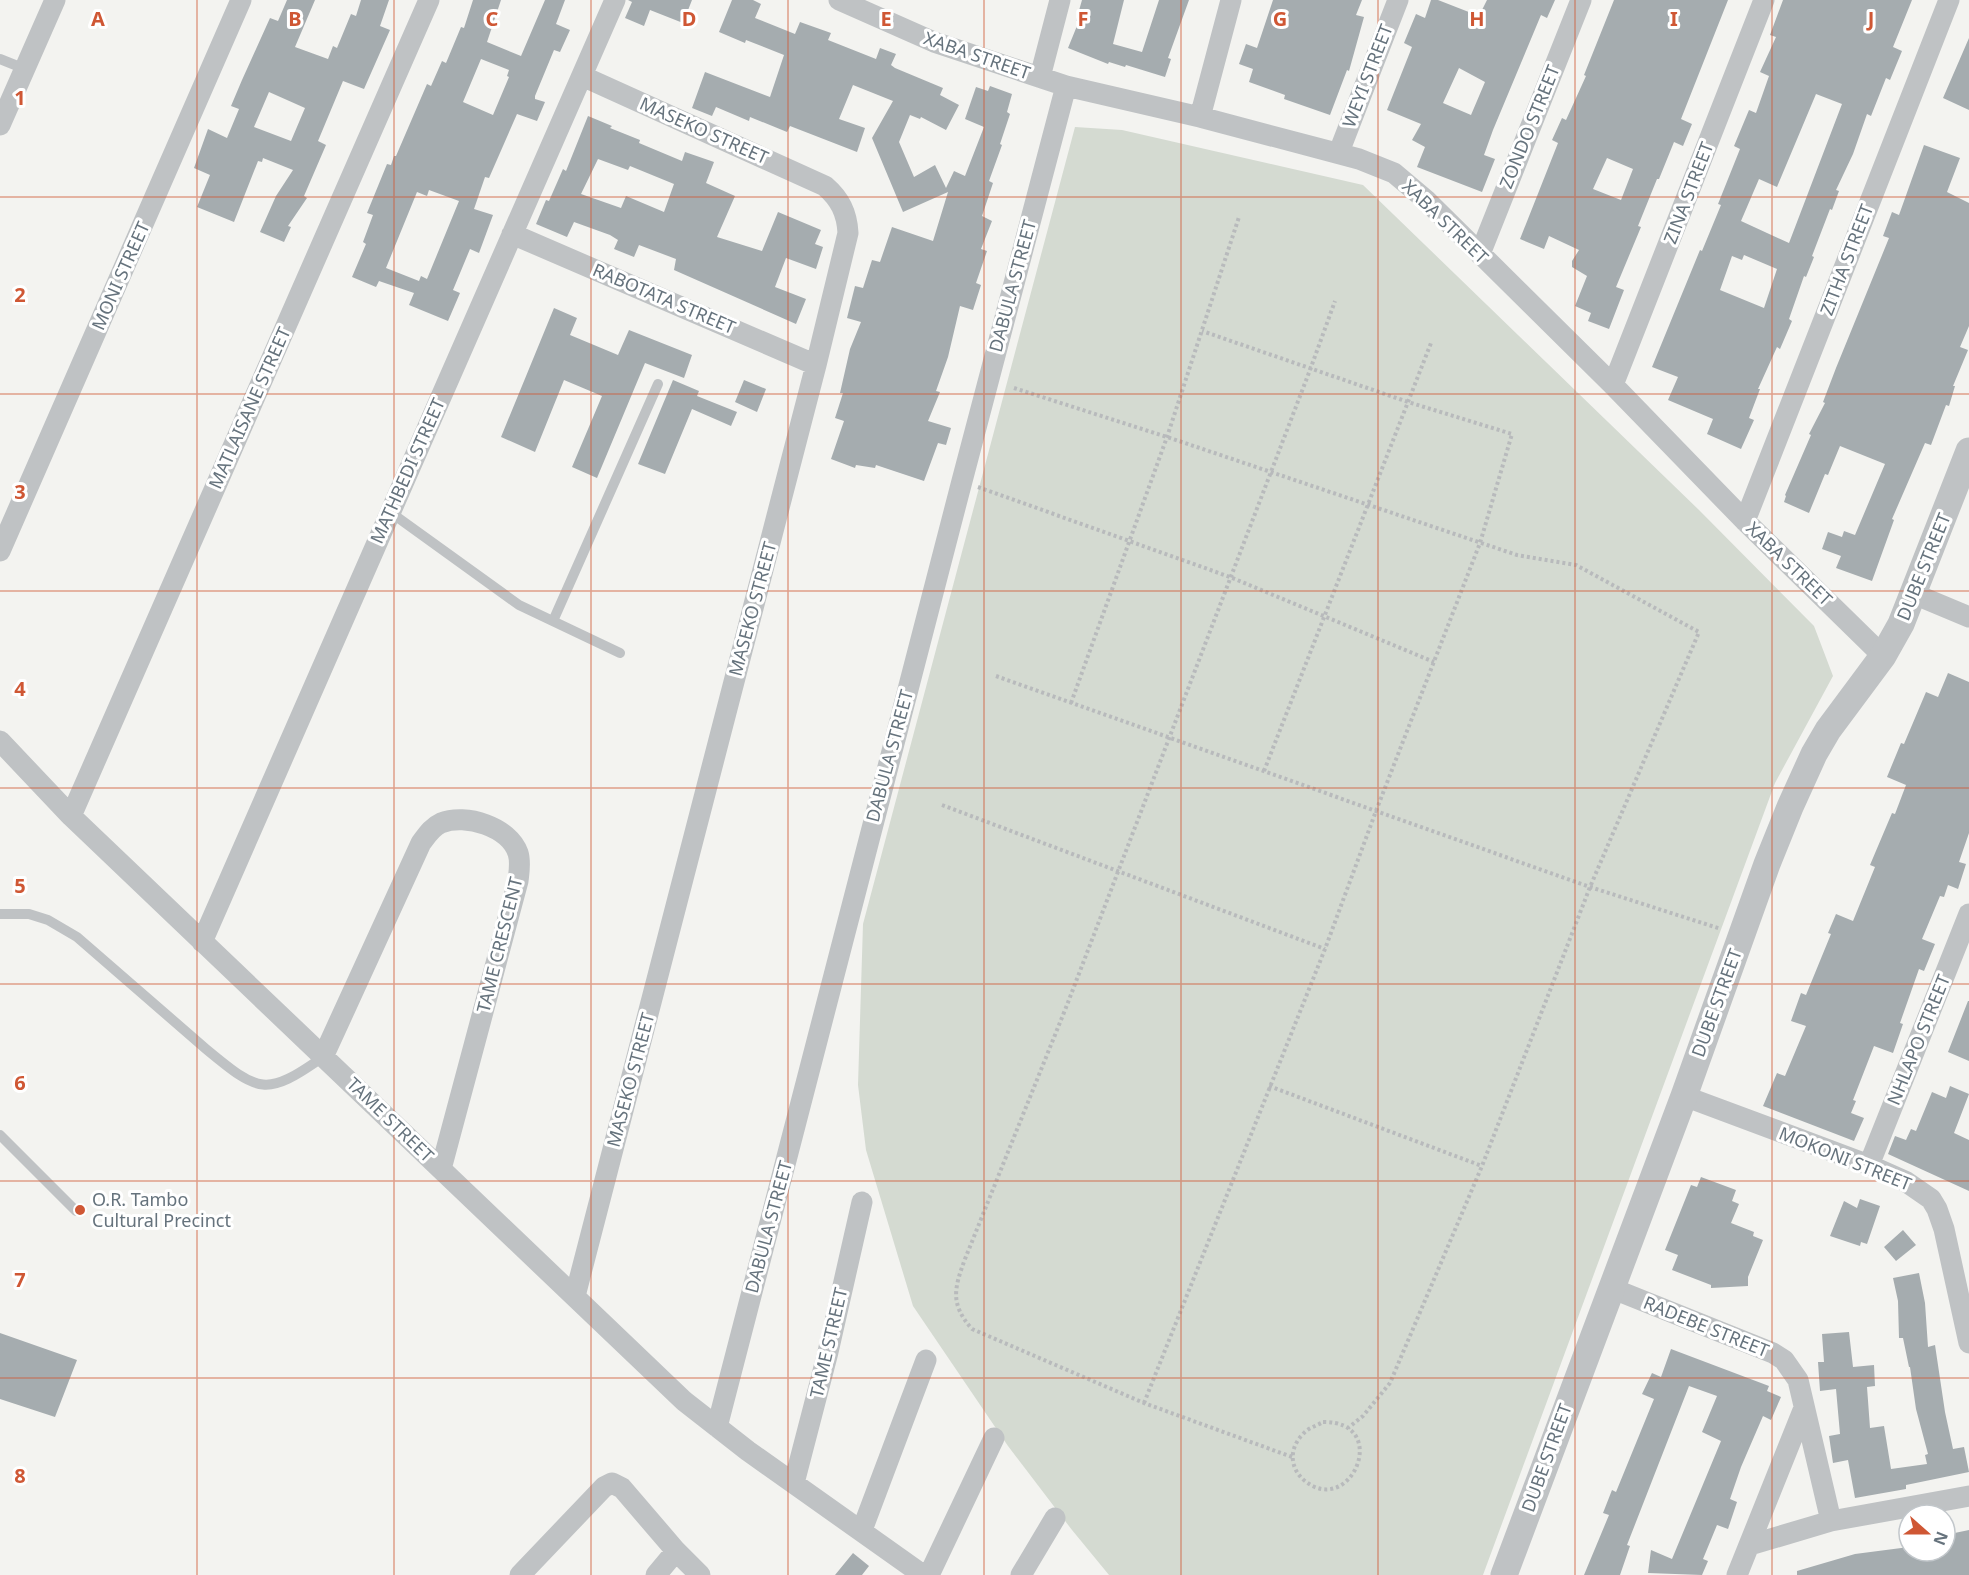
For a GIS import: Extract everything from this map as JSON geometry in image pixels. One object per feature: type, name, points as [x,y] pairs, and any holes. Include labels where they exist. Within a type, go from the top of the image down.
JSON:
[{"type":"street","points":[[0,125],[55,0]]},
{"type":"street","name":"MONI STREET","points":[[0,551],[241,0]]},
{"type":"street","name":"MATLAISANE STREET","points":[[71,816],[429,0]]},
{"type":"street","name":"MATHBEDI STREET","points":[[202,942],[615,0]]},
{"type":"street","points":[[1040,77],[1060,0]]},
{"type":"street","points":[[1200,117],[1231,0]]},
{"type":"street","name":"WEYI STREET","points":[[1339,152],[1398,0]]},
{"type":"street","name":"ZONDO STREET","points":[[1480,254],[1581,0]]},
{"type":"street","name":"ZINA STREET","points":[[1613,385],[1764,0]]},
{"type":"street","name":"ZITHA STREET","points":[[1745,521],[1949,0]]},
{"type":"street","name":"XABA STREET","points":[[844,1],[934,42],[1066,86],[1339,152],[1394,174],[1426,200],[1613,385],[1745,521],[1883,656]]},
{"type":"street","name":"MASEKO STREET","points":[[574,1296],[816,365],[848,233],[846,213],[834,194],[814,180],[582,76]]},
{"type":"street","name":"DABULA STREET","points":[[717,1427],[1066,86]]},
{"type":"street","name":"RABOTATA STREET","points":[[512,234],[816,365]]},
{"type":"street","name":"DUBE STREET","points":[[1504,1575],[1684,1096],[1767,864],[1814,754],[1849,700],[1883,656],[1901,624],[1969,451]]},
{"type":"street","points":[[1914,594],[1969,617]]},
{"type":"street","name":"TAME STREET","points":[[0,741],[71,816],[684,1401],[923,1575]]},
{"type":"street","name":"TAME CRESCENT","points":[[323,1057],[421,843],[432,829],[452,820],[472,822],[495,829],[507,837],[519,855],[518,881],[441,1169]]},
{"type":"street","name":"NHLAPO STREET","points":[[1869,1165],[1969,914]]},
{"type":"street","name":"MOKONI STREET","points":[[1684,1096],[1869,1165],[1921,1190],[1931,1199],[1937,1209],[1944,1229],[1969,1343]]},
{"type":"street","name":"TAME STREET","points":[[794,1483],[828,1352],[861,1202]]},
{"type":"street","name":"RADEBE STREET","points":[[1611,1288],[1773,1353],[1784,1360],[1798,1380],[1831,1521]]},
{"type":"street","points":[[862,1530],[926,1360]]},
{"type":"street","points":[[1737,1575],[1804,1408]]},
{"type":"street","points":[[929,1575],[994,1438]]},
{"type":"street","points":[[520,1575],[603,1487],[612,1483],[622,1488],[676,1551],[700,1575]]},
{"type":"street","points":[[1750,1545],[1831,1521],[1969,1496]]},
{"type":"street","points":[[1021,1575],[1054,1518]]},
{"type":"street","points":[[656,1575],[676,1551]]},
{"type":"lane","points":[[0,59],[25,69]]},
{"type":"lane","points":[[553,621],[658,384]]},
{"type":"lane","points":[[390,512],[519,605],[620,653]]},
{"type":"lane","points":[[0,914],[29,914],[48,920],[77,937],[212,1054],[254,1083],[265,1086],[286,1082],[323,1057]]},
{"type":"lane","points":[[0,1136],[76,1211]]},
{"type":"path","points":[[1071,703],[1167,437],[1239,217]]},
{"type":"path","points":[[1292,1457],[1144,1403],[972,1329],[957,1308],[955,1293],[964,1259],[1062,1016],[1335,301]]},
{"type":"path","points":[[1144,1403],[1325,949],[1480,543],[1512,434],[1310,370],[1202,331]]},
{"type":"path","points":[[1264,771],[1431,343]]},
{"type":"path","points":[[1014,388],[1517,555],[1576,565],[1699,632],[1590,887],[1482,1166],[1390,1383],[1364,1416],[1348,1428]]},
{"type":"path","points":[[962,481],[1230,577],[1434,662]]},
{"type":"path","points":[[996,676],[1590,887],[1741,936]]},
{"type":"path","points":[[942,805],[1325,949]]},
{"type":"path","points":[[1269,1086],[1482,1166]]},
{"type":"path","points":[[1323,1422],[1339,1422],[1354,1431],[1360,1446],[1358,1464],[1353,1476],[1342,1485],[1331,1489],[1317,1488],[1305,1481],[1296,1471],[1292,1457],[1293,1446],[1304,1432],[1323,1422]]},
{"type":"shaded area","points":[[1075,127],[1122,130],[1363,185],[1699,510],[1814,626],[1833,676],[1775,783],[1483,1575],[1109,1575],[1008,1446],[913,1306],[866,1150],[858,1085],[863,924]]},
{"type":"building","points":[[287,0],[315,0],[295,47],[328,59],[333,46],[337,48],[351,14],[356,16],[361,0],[389,0],[380,26],[390,30],[364,89],[343,81],[318,141],[326,145],[304,196],[307,198],[288,226],[291,227],[284,242],[260,232],[276,196],[293,170],[263,158],[262,162],[258,161],[234,222],[197,207],[210,175],[194,168],[208,129],[227,138],[239,109],[231,106],[242,80],[270,18],[278,21]],"holes":[[[269,92],[305,108],[291,141],[254,127]]]},
{"type":"building","points":[[473,0],[501,0],[487,42],[521,56],[545,0],[565,0],[556,24],[570,30],[560,52],[554,50],[535,96],[535,99],[545,102],[537,121],[517,114],[489,178],[485,177],[474,209],[493,215],[479,253],[470,249],[453,290],[460,293],[448,321],[409,305],[414,293],[379,281],[376,287],[352,277],[366,244],[363,242],[373,215],[367,213],[387,164],[391,165],[396,156],[427,84],[431,86],[442,61],[446,63],[461,27],[464,28]],"holes":[[[481,59],[509,70],[507,76],[509,77],[493,115],[463,102]],[[429,190],[459,201],[427,279],[421,276],[419,281],[386,268],[417,192],[427,196]]]},
{"type":"building","points":[[628,0],[692,0],[683,23],[650,10],[644,26],[625,18],[632,2]]},
{"type":"building","points":[[732,0],[753,0],[761,4],[755,18],[795,34],[800,22],[831,33],[828,40],[876,59],[880,48],[896,54],[891,65],[895,68],[943,88],[940,95],[959,105],[946,130],[921,117],[920,119],[910,115],[899,142],[914,177],[935,165],[946,188],[954,171],[965,176],[984,127],[965,119],[976,87],[988,91],[990,86],[1012,94],[1007,112],[1010,114],[989,181],[993,183],[982,216],[992,221],[981,249],[987,251],[976,283],[981,285],[973,310],[960,306],[948,357],[936,391],[940,392],[928,421],[951,428],[946,445],[938,443],[924,481],[876,465],[875,468],[856,465],[855,468],[831,459],[844,421],[835,418],[843,393],[840,393],[850,349],[861,322],[847,318],[855,286],[863,288],[872,260],[880,262],[892,227],[933,241],[948,192],[903,212],[872,138],[893,101],[853,85],[839,119],[865,128],[857,152],[790,126],[787,132],[750,117],[749,121],[716,107],[712,116],[692,108],[705,72],[770,97],[784,55],[719,32]]},
{"type":"building","points":[[1082,0],[1124,0],[1113,44],[1142,52],[1159,0],[1189,0],[1168,58],[1171,59],[1165,77],[1126,65],[1125,67],[1109,62],[1108,64],[1068,48],[1079,21],[1076,21]]},
{"type":"building","points":[[1273,0],[1362,0],[1356,15],[1364,17],[1349,71],[1347,70],[1330,115],[1284,99],[1285,95],[1249,82],[1253,69],[1239,64],[1246,44],[1257,48]]},
{"type":"building","points":[[1431,0],[1438,0],[1479,16],[1487,0],[1555,0],[1547,18],[1541,15],[1493,130],[1484,155],[1495,159],[1482,192],[1417,167],[1425,147],[1412,140],[1421,124],[1387,110],[1412,47],[1404,43],[1416,14],[1425,18]],"holes":[[[1459,68],[1485,82],[1471,115],[1443,103]]]},
{"type":"building","points":[[1614,0],[1728,0],[1681,119],[1692,124],[1683,146],[1674,142],[1659,179],[1657,179],[1638,226],[1641,227],[1616,287],[1624,290],[1609,329],[1588,321],[1591,313],[1575,306],[1587,276],[1572,267],[1572,261],[1579,250],[1549,236],[1544,249],[1520,239],[1558,143],[1552,140],[1562,118],[1566,120],[1586,76],[1584,75]],"holes":[[[1607,158],[1633,169],[1621,200],[1593,189]]]},
{"type":"building","points":[[1783,0],[1912,0],[1893,47],[1902,51],[1890,80],[1886,78],[1871,116],[1867,114],[1853,154],[1836,190],[1839,191],[1832,210],[1830,209],[1789,319],[1792,321],[1758,389],[1760,389],[1749,418],[1754,420],[1741,449],[1707,434],[1713,419],[1668,400],[1678,377],[1652,367],[1721,205],[1718,204],[1740,149],[1734,146],[1749,110],[1756,113],[1769,76],[1760,72],[1776,37],[1770,35]],"holes":[[[1816,94],[1842,104],[1789,243],[1741,221],[1759,179],[1777,187]],[[1744,255],[1777,269],[1764,308],[1720,290],[1732,256],[1742,260]]]},
{"type":"building","points":[[1969,38],[1969,110],[1943,98]]},
{"type":"building","points":[[588,116],[640,140],[639,143],[682,161],[685,152],[714,162],[706,183],[735,196],[717,237],[762,251],[778,212],[821,230],[815,244],[823,247],[816,269],[786,258],[775,287],[806,299],[796,324],[674,270],[676,259],[639,245],[634,257],[614,249],[618,240],[610,235],[574,222],[567,237],[536,224],[563,169],[566,171]],"holes":[[[598,159],[628,170],[630,166],[674,184],[664,212],[626,196],[621,208],[581,194]]]},
{"type":"building","points":[[1924,145],[1960,158],[1947,192],[1969,203],[1969,326],[1960,347],[1968,350],[1953,386],[1955,386],[1949,406],[1946,405],[1931,445],[1925,443],[1892,519],[1894,520],[1872,581],[1836,568],[1841,556],[1822,549],[1828,532],[1842,537],[1844,531],[1855,535],[1885,464],[1840,446],[1828,475],[1825,474],[1809,513],[1784,502],[1811,435],[1809,434],[1825,403],[1823,402],[1836,368],[1889,238],[1883,236],[1892,212],[1899,215]]},
{"type":"building","points":[[554,308],[577,318],[570,335],[618,355],[629,330],[692,355],[684,378],[645,363],[597,478],[572,467],[602,396],[564,380],[535,452],[501,437]]},
{"type":"building","points":[[673,380],[699,391],[697,396],[737,412],[731,426],[692,409],[665,474],[638,464]]},
{"type":"building","points":[[744,380],[766,389],[757,412],[735,402]]},
{"type":"building","points":[[1948,673],[1969,682],[1969,833],[1959,862],[1966,864],[1958,889],[1948,885],[1944,897],[1940,896],[1922,939],[1935,944],[1924,971],[1919,969],[1900,1023],[1903,1024],[1893,1053],[1874,1046],[1853,1100],[1856,1101],[1851,1113],[1864,1118],[1854,1141],[1763,1106],[1777,1073],[1785,1076],[1806,1026],[1791,1021],[1801,993],[1806,995],[1831,934],[1828,933],[1836,914],[1853,921],[1875,867],[1870,865],[1892,813],[1895,814],[1906,785],[1887,777],[1901,743],[1904,744],[1926,692],[1938,697]]},
{"type":"building","points":[[1969,1001],[1969,1061],[1948,1052]]},
{"type":"building","points":[[1950,1086],[1969,1094],[1954,1133],[1969,1140],[1969,1191],[1888,1154],[1895,1136],[1906,1140],[1911,1129],[1916,1131],[1932,1092],[1946,1098]]},
{"type":"building","points":[[1701,1177],[1736,1190],[1732,1201],[1739,1204],[1731,1223],[1754,1232],[1753,1236],[1763,1240],[1748,1277],[1748,1286],[1711,1288],[1711,1285],[1672,1270],[1678,1255],[1665,1250],[1691,1185],[1697,1187]]},
{"type":"building","points":[[1860,1199],[1880,1206],[1867,1244],[1861,1242],[1860,1246],[1830,1236],[1844,1201],[1857,1208]]},
{"type":"building","points":[[1903,1230],[1916,1245],[1896,1261],[1884,1247]]},
{"type":"building","points":[[1919,1273],[1925,1303],[1928,1347],[1935,1345],[1953,1449],[1964,1447],[1969,1472],[1906,1485],[1906,1489],[1855,1498],[1848,1460],[1833,1463],[1829,1436],[1840,1434],[1836,1389],[1820,1391],[1818,1362],[1824,1362],[1822,1334],[1849,1332],[1853,1367],[1874,1365],[1875,1386],[1867,1387],[1870,1428],[1884,1426],[1891,1469],[1927,1464],[1925,1455],[1928,1454],[1916,1409],[1910,1367],[1903,1338],[1899,1338],[1898,1301],[1893,1278]]},
{"type":"building","points":[[0,1333],[77,1360],[55,1417],[0,1399]]},
{"type":"building","points":[[1671,1349],[1769,1386],[1767,1391],[1781,1397],[1771,1420],[1763,1416],[1730,1499],[1737,1502],[1728,1529],[1717,1525],[1703,1559],[1708,1561],[1702,1575],[1648,1573],[1651,1550],[1672,1559],[1721,1441],[1702,1432],[1717,1396],[1689,1386],[1627,1545],[1630,1546],[1620,1575],[1584,1575],[1609,1515],[1603,1513],[1612,1490],[1616,1492],[1654,1399],[1642,1394],[1652,1373],[1661,1377]]},
{"type":"building","points":[[1969,1530],[1969,1575],[1797,1575],[1797,1571],[1855,1554],[1897,1549],[1897,1563],[1957,1563],[1957,1532]]},
{"type":"building","points":[[853,1553],[869,1566],[862,1575],[835,1575]]},
{"type":"place","name":"O.R. Tambo Cultural Precinct","points":[[80,1210]]}]
